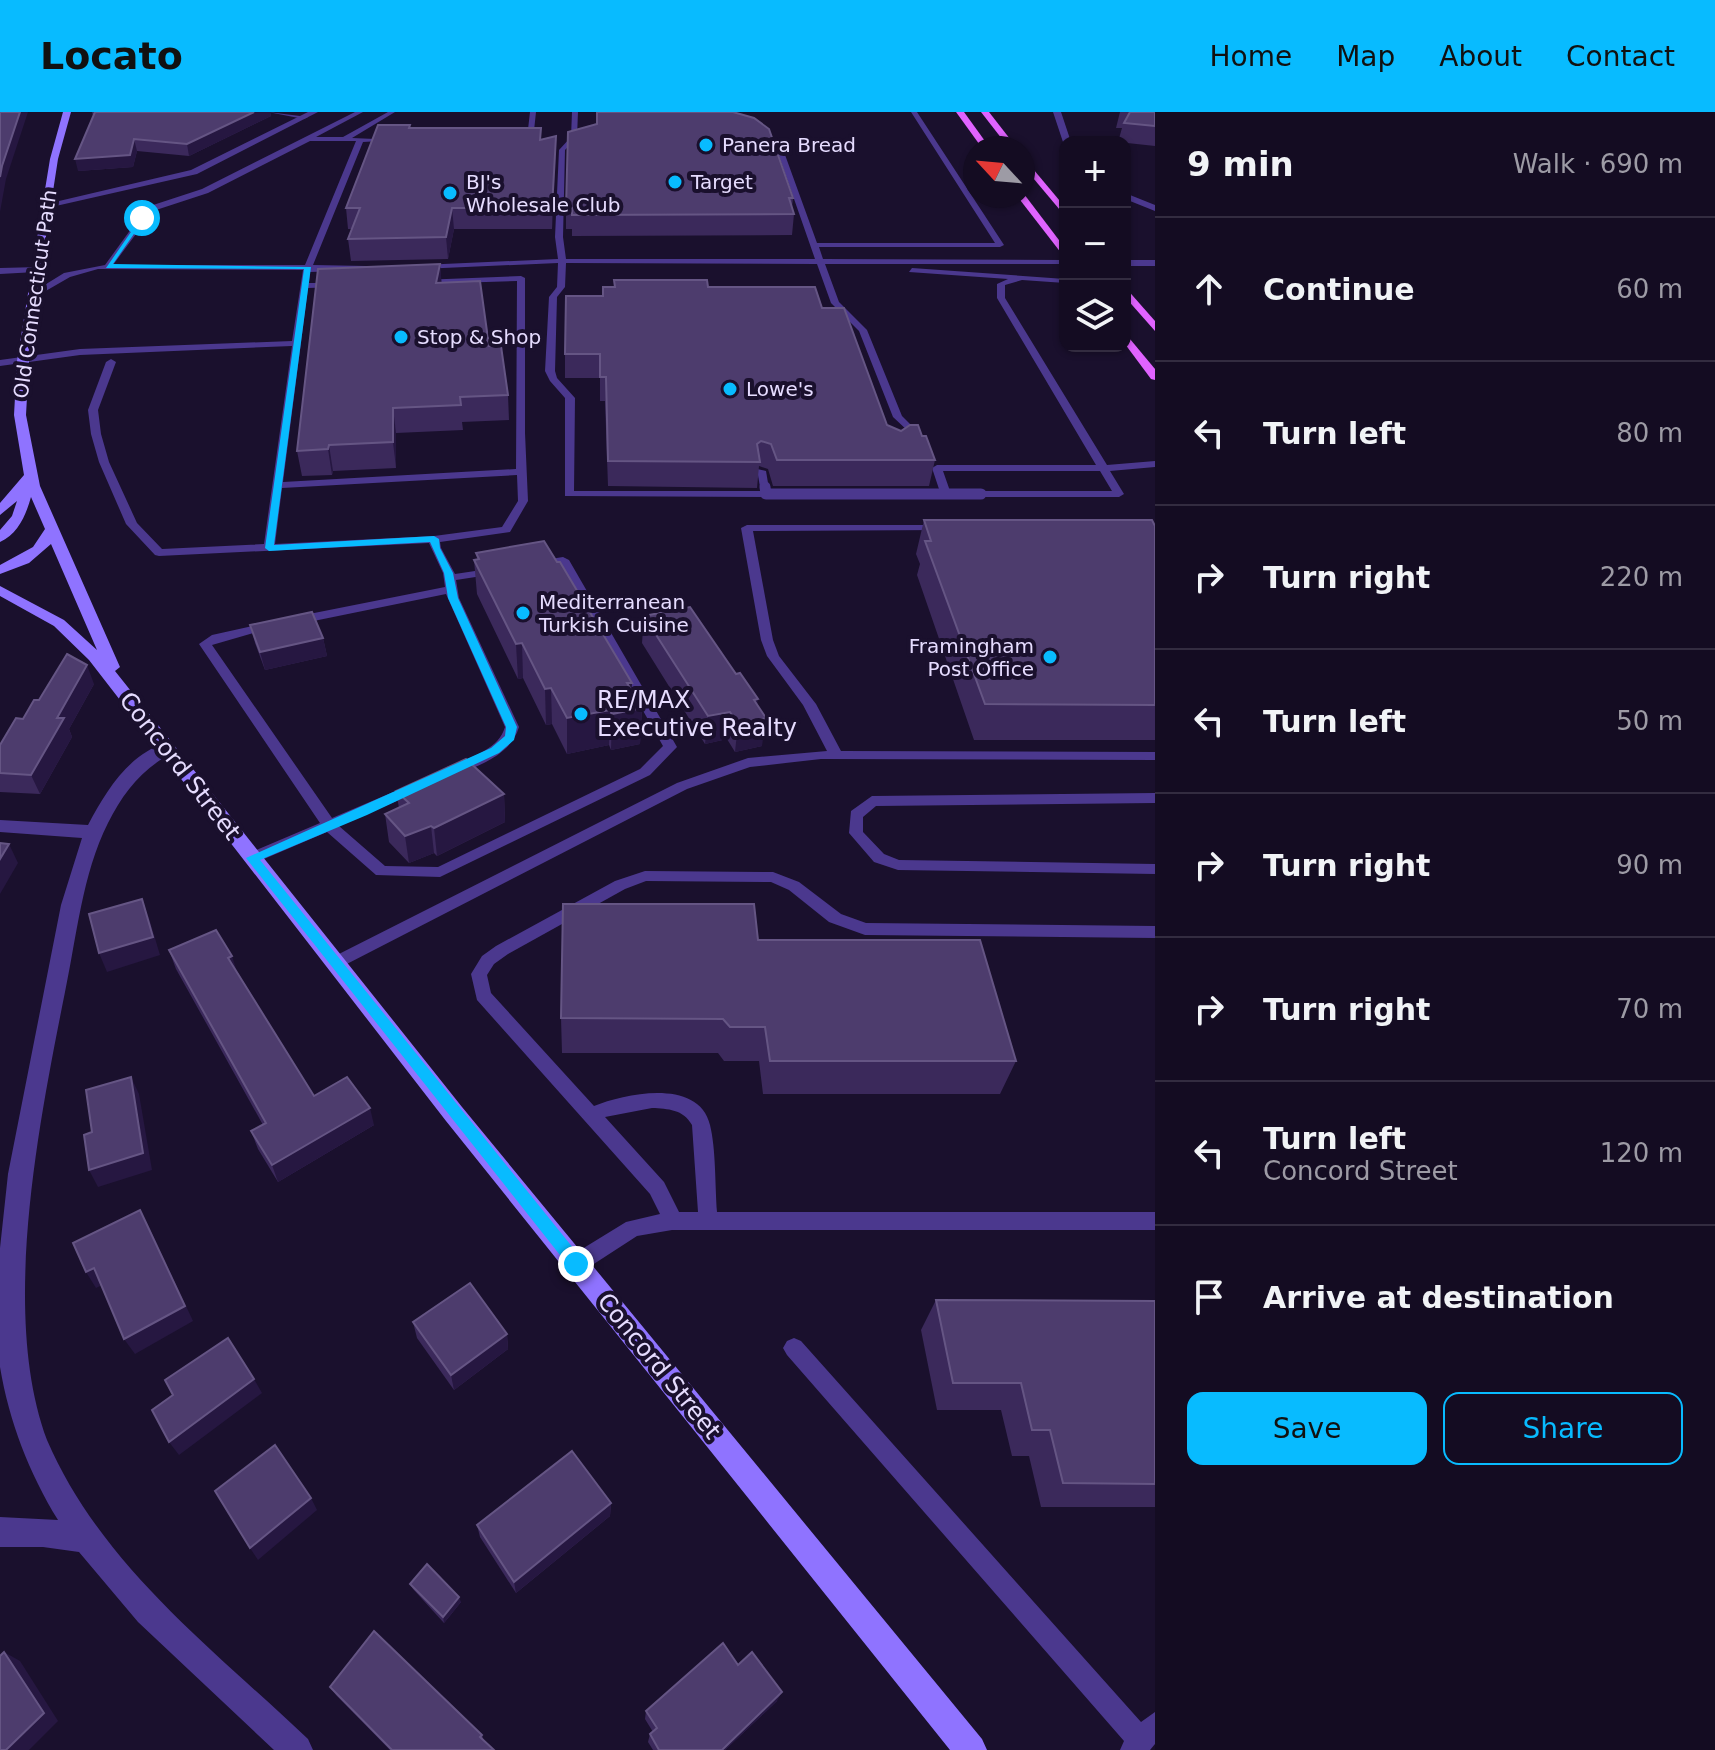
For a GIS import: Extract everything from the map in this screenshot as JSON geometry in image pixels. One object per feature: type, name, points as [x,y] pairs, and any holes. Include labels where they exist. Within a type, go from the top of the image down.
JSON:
[{"type":"main road","name":"Old Connecticut Path","points":[[67,112],[54,159],[36,269],[23,361],[20,415],[30,477],[123,692]]},
{"type":"main road","points":[[960,112],[977,136]]},
{"type":"main road","points":[[985,112],[1003,135]]},
{"type":"main road","points":[[993,112],[1003,135]]},
{"type":"main road","points":[[1035,175],[1061,208]]},
{"type":"main road","points":[[1030,208],[1059,247]]},
{"type":"main road","points":[[1131,298],[1155,328]]},
{"type":"main road","points":[[1131,344],[1155,377]]},
{"type":"main road","name":"Old Connecticut Path","points":[[0,538],[19,517],[30,477]]},
{"type":"main road","points":[[0,511],[30,477]]},
{"type":"main road","points":[[0,570],[36,552],[48,540],[52,528]]},
{"type":"main road","name":"Concord Street","points":[[0,590],[69,631],[87,648],[576,1264],[971,1750]]},
{"type":"street","points":[[272,112],[304,117]]},
{"type":"street","points":[[47,205],[194,172],[314,112]]},
{"type":"street","points":[[1059,113],[1065,136]]},
{"type":"street","points":[[1131,198],[1155,208]]},
{"type":"street","points":[[1131,263],[1155,263]]},
{"type":"street","points":[[0,271],[36,269]]},
{"type":"street","points":[[1131,273],[1155,273]]},
{"type":"street","points":[[166,749],[137,768],[117,793],[95,832],[80,872],[17,1197],[11,1307],[13,1365],[21,1406],[36,1447],[84,1538],[117,1581],[155,1619],[297,1750]]},
{"type":"street","points":[[0,826],[95,832]]},
{"type":"street","points":[[0,1389],[13,1365]]},
{"type":"street","points":[[0,1532],[43,1532],[84,1538]]},
{"type":"lane","points":[[108,266],[150,209],[205,191],[360,112]]},
{"type":"lane","points":[[343,140],[392,112]]},
{"type":"lane","points":[[518,140],[530,140],[533,112]]},
{"type":"lane","points":[[575,112],[574,137],[562,150],[561,287],[553,297],[550,374],[570,398],[569,494],[938,494],[945,491],[936,464],[921,440],[898,417],[865,333],[835,303],[781,152],[730,112]]},
{"type":"lane","points":[[814,245],[1000,245],[914,112]]},
{"type":"lane","points":[[308,139],[405,140]]},
{"type":"lane","points":[[269,548],[308,267],[360,140]]},
{"type":"lane","points":[[410,267],[562,261],[1059,262]]},
{"type":"lane","points":[[821,263],[965,276],[1059,280]]},
{"type":"lane","points":[[34,294],[76,271],[108,266],[379,268]]},
{"type":"lane","points":[[902,269],[1059,270]]},
{"type":"lane","points":[[761,471],[766,494],[1119,494],[1001,298],[1001,284],[1024,277]]},
{"type":"lane","points":[[111,362],[93,410],[96,434],[104,462],[132,524],[159,553],[434,539],[506,530],[523,501],[521,278],[413,282]]},
{"type":"lane","points":[[304,286],[351,284]]},
{"type":"lane","points":[[0,363],[94,351],[297,343]]},
{"type":"lane","points":[[23,361],[111,362],[295,354]]},
{"type":"lane","points":[[906,442],[921,440]]},
{"type":"lane","points":[[936,464],[1104,468],[1155,464]]},
{"type":"lane","points":[[926,476],[936,464]]},
{"type":"lane","points":[[278,485],[522,472]]},
{"type":"lane","points":[[836,755],[809,704],[773,656],[767,640],[747,528],[951,528]]},
{"type":"lane","points":[[252,858],[435,778],[501,746],[512,732],[435,548],[434,539]]},
{"type":"lane","points":[[563,560],[670,747],[645,772],[440,872],[381,871],[330,826],[205,644],[225,636],[450,584],[512,568],[563,560]]},
{"type":"lane","points":[[335,963],[698,779],[748,763],[836,755],[1155,756]]},
{"type":"lane","points":[[1155,798],[872,801],[856,815],[856,833],[869,850],[898,865],[1155,869]]},
{"type":"lane","points":[[672,1221],[667,1204],[657,1188],[480,988],[479,974],[495,955],[635,878],[654,875],[773,877],[794,886],[835,918],[865,929],[1155,932]]},
{"type":"lane","points":[[592,1115],[614,1105],[633,1102],[681,1103],[696,1113],[701,1124],[708,1221]]},
{"type":"lane","points":[[576,1264],[633,1228],[672,1221],[1155,1221]]},
{"type":"lane","points":[[794,1348],[1143,1739]]},
{"type":"building","points":[[0,112],[20,112],[0,177]]},
{"type":"building","points":[[95,112],[254,112],[187,144],[134,139],[130,155],[75,159]]},
{"type":"building","name":"Target","points":[[597,112],[733,112],[754,118],[769,129],[793,198],[789,198],[794,214],[572,215],[572,208],[566,208],[568,132],[597,124]]},
{"type":"building","points":[[1130,112],[1155,112],[1155,126],[1124,123]]},
{"type":"building","name":"BJ's Wholesale Club","points":[[378,125],[410,125],[409,128],[541,128],[540,140],[556,136],[552,208],[452,208],[446,237],[348,239],[360,208],[346,208]]},
{"type":"building","name":"Stop & Shop","points":[[440,264],[436,283],[480,281],[489,346],[501,346],[508,395],[460,397],[461,405],[393,408],[393,442],[329,445],[328,449],[297,451],[318,269]]},
{"type":"building","name":"Lowe's","points":[[614,280],[707,280],[708,287],[815,287],[822,308],[844,308],[887,425],[901,431],[910,425],[918,425],[935,460],[777,460],[771,444],[761,441],[757,444],[760,462],[608,461],[606,377],[600,377],[600,354],[565,354],[566,296],[603,296],[603,287],[615,287]]},
{"type":"building","name":"Framingham Post Office","points":[[924,520],[1152,520],[1155,526],[1155,705],[985,704],[925,541],[931,541]]},
{"type":"building","points":[[544,541],[560,562],[632,683],[627,683],[642,708],[567,718],[551,688],[545,689],[522,643],[516,644],[474,560],[479,559],[476,553]]},
{"type":"building","points":[[690,607],[736,674],[740,673],[758,699],[754,700],[766,718],[738,724],[730,712],[708,716],[644,616]]},
{"type":"building","points":[[312,612],[323,638],[260,652],[250,625]]},
{"type":"building","points":[[67,654],[87,665],[57,718],[64,718],[31,775],[0,773],[0,745],[16,718],[23,719],[34,700],[39,700]]},
{"type":"building","points":[[466,759],[504,794],[434,828],[431,826],[405,836],[385,814],[409,803],[396,791]]},
{"type":"building","points":[[0,843],[9,844],[0,859]]},
{"type":"building","points":[[142,899],[153,937],[99,953],[89,914]]},
{"type":"building","points":[[563,904],[754,904],[758,940],[980,940],[1016,1061],[770,1061],[765,1027],[730,1027],[723,1019],[561,1018]]},
{"type":"building","points":[[216,930],[232,956],[228,958],[314,1096],[347,1077],[370,1108],[272,1165],[251,1131],[266,1123],[169,950]]},
{"type":"building","points":[[131,1077],[143,1153],[89,1170],[84,1135],[92,1132],[86,1090]]},
{"type":"building","points":[[140,1210],[185,1306],[124,1339],[94,1268],[86,1272],[73,1243]]},
{"type":"building","points":[[470,1283],[507,1334],[451,1375],[413,1322]]},
{"type":"building","points":[[936,1300],[1155,1301],[1155,1484],[1063,1483],[1050,1430],[1032,1430],[1021,1383],[953,1383]]},
{"type":"building","points":[[228,1338],[254,1379],[169,1442],[152,1410],[173,1395],[165,1380]]},
{"type":"building","points":[[275,1445],[311,1498],[250,1548],[215,1491]]},
{"type":"building","points":[[572,1451],[611,1503],[514,1582],[477,1525]]},
{"type":"building","points":[[427,1564],[459,1597],[443,1617],[410,1584]]},
{"type":"building","points":[[374,1631],[494,1750],[392,1750],[330,1687]]},
{"type":"building","points":[[723,1643],[738,1665],[752,1652],[782,1692],[722,1750],[659,1750],[650,1734],[657,1728],[646,1711]]},
{"type":"building","points":[[4,1652],[44,1713],[6,1750],[0,1750],[0,1656]]},
{"type":"place","name":"Panera Bread","points":[[706,145]]},
{"type":"place","name":"Target","points":[[675,182]]},
{"type":"place","name":"BJ's Wholesale Club","points":[[450,193]]},
{"type":"place","name":"Stop & Shop","points":[[401,337]]},
{"type":"place","name":"Lowe's","points":[[730,389]]},
{"type":"place","name":"Mediterranean Turkish Cuisine","points":[[523,613]]},
{"type":"place","name":"Framingham Post Office","points":[[1050,657]]},
{"type":"place","name":"RE/MAX Executive Realty","points":[[581,714]]},
{"type":"route","points":[[142,218],[108,266],[308,267],[269,548],[434,539],[435,548],[449,573],[453,598],[512,727],[510,737],[495,750],[363,812],[252,858],[576,1264]]}]
